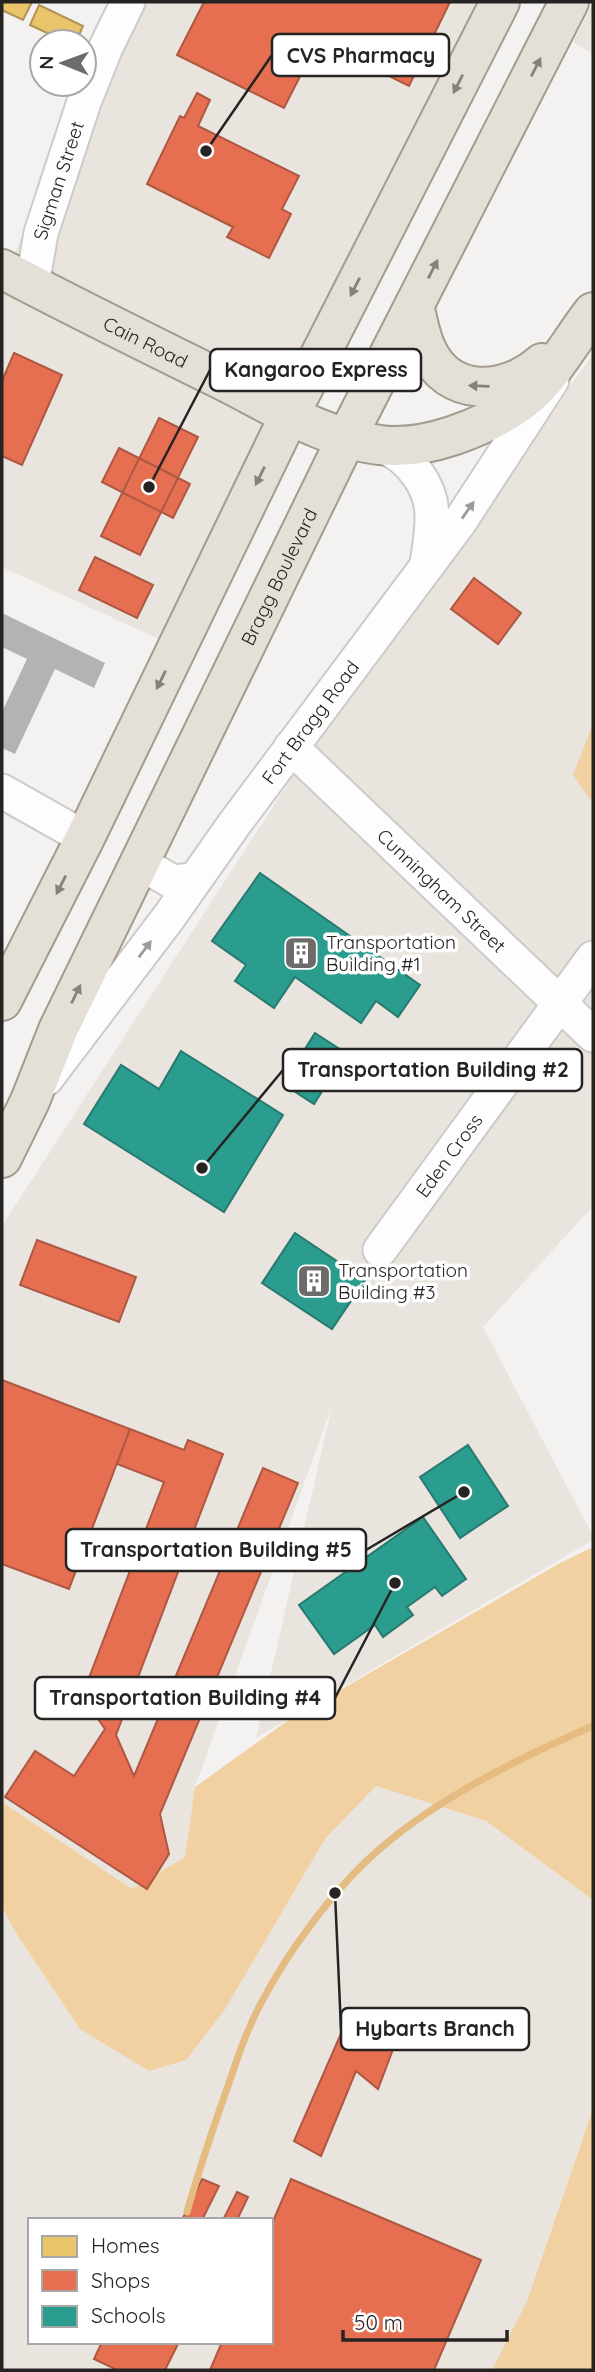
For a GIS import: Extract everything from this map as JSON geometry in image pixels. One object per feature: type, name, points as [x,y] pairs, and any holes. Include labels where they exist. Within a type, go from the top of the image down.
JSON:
[{"type":"main road","points":[[2,1001],[85,838],[290,414],[500,2]]},
{"type":"main road","name":"Bragg Boulevard","points":[[2,1158],[30,1101],[58,1030],[140,863],[363,442],[414,306],[569,2]]},
{"type":"main road","name":"Cain Road","points":[[17,277],[290,414]]},
{"type":"main road","points":[[414,306],[426,350],[451,379],[465,386],[486,387],[508,383],[531,372],[585,322]]},
{"type":"main road","points":[[290,414],[363,442],[417,443],[446,438],[476,428],[522,401],[544,379],[585,322]]},
{"type":"street","name":"Sigman Street","points":[[17,277],[41,233],[83,103],[128,2]]},
{"type":"street","name":"Fort Bragg Road","points":[[30,1101],[169,917],[291,747],[482,490],[531,416],[585,322]]},
{"type":"street","points":[[363,442],[390,449],[413,467],[428,493],[432,519],[427,564]]},
{"type":"street","name":"Cunningham Street","points":[[291,747],[593,1035]]},
{"type":"street","points":[[2,791],[85,838]]},
{"type":"street","points":[[140,863],[173,882],[194,880]]},
{"type":"street","name":"Eden Cross","points":[[380,1250],[593,958]]},
{"type":"shaded area","points":[[113,2],[481,2],[161,640],[2,567],[2,286],[75,98],[98,98],[98,40]]},
{"type":"shaded area","points":[[593,3],[593,54],[573,42]]},
{"type":"shaded area","points":[[593,354],[593,1206],[483,1327],[593,1540],[256,1738],[332,1406],[195,1787],[185,1857],[132,1889],[2,1802],[2,1226],[314,743]],"holes":[[[212,941],[419,986],[398,1017],[376,1001],[361,1023],[295,977],[274,1008],[235,981],[246,965]],[[365,1280],[332,1329],[263,1283]],[[468,1445],[508,1506],[460,1538],[420,1478]],[[423,1517],[466,1579],[442,1596],[435,1587],[407,1607],[412,1616],[383,1636],[375,1625],[334,1654],[300,1605]]]},
{"type":"shaded area","points":[[593,724],[593,799],[589,798],[573,775]]},
{"type":"shaded area","points":[[593,1547],[593,1900],[486,1821],[376,1786],[325,1839],[224,2011],[186,2060],[149,2071],[80,2029],[16,1933],[2,1907],[2,1802],[132,1889],[185,1857],[195,1787],[290,1719],[560,1563]]},
{"type":"shaded area","points":[[376,1786],[486,1821],[593,1900],[593,2109],[527,2301],[492,2370],[2,2370],[2,1903],[149,2071],[186,2059],[224,2011],[325,1839]]},
{"type":"shaded area","points":[[593,2109],[593,2370],[492,2370],[527,2301]]},
{"type":"building: Homes","points":[[2,2],[32,2],[23,20],[2,10]]},
{"type":"building: Homes","points":[[39,5],[83,26],[36,28],[30,25]]},
{"type":"building: Shops","points":[[204,2],[450,2],[409,86],[318,41],[284,108],[177,55]]},
{"type":"building: Shops","points":[[197,93],[210,100],[198,126],[299,176],[282,209],[291,214],[269,258],[227,237],[233,227],[147,184],[180,116],[184,118]]},
{"type":"building: Shops","points":[[14,353],[62,375],[22,465],[2,456],[2,381]]},
{"type":"building: Shops","points":[[159,418],[198,437],[140,555],[101,536]]},
{"type":"building: Shops","points":[[119,448],[190,484],[173,518],[102,482]]},
{"type":"building: Shops","points":[[95,557],[153,585],[137,618],[79,590]]},
{"type":"building: Shops","points":[[474,578],[521,613],[498,644],[451,609]]},
{"type":"building: Shops","points":[[37,1240],[136,1277],[119,1322],[20,1285]]},
{"type":"building: Shops","points":[[2,1380],[130,1429],[69,1589],[2,1564]]},
{"type":"building: Shops","points":[[130,1429],[184,1450],[188,1440],[223,1454],[116,1735],[134,1776],[263,1468],[298,1483],[160,1814],[169,1854],[147,1889],[5,1797],[35,1751],[74,1776],[105,1729],[82,1696],[164,1482],[117,1464]]},
{"type":"building: Shops","points":[[350,2013],[398,2036],[378,2089],[356,2071],[321,2156],[294,2141]]},
{"type":"building: Shops","points":[[202,2179],[219,2186],[203,2218],[183,2218]]},
{"type":"building: Shops","points":[[291,2179],[481,2260],[434,2370],[210,2370],[221,2344],[273,2344],[273,2221]]},
{"type":"building: Shops","points":[[237,2192],[248,2197],[238,2218],[224,2218]]},
{"type":"building: Shops","points":[[101,2344],[178,2344],[165,2370],[117,2370],[94,2359]]},
{"type":"building: Schools","name":"Transportation Building #1","points":[[260,873],[420,985],[398,1017],[376,1001],[361,1023],[295,977],[274,1008],[235,981],[246,965],[212,941]]},
{"type":"building: Schools","points":[[315,1033],[346,1053],[314,1104],[283,1084]]},
{"type":"building: Schools","points":[[181,1051],[283,1115],[224,1212],[84,1124],[121,1065],[159,1089]]},
{"type":"building: Schools","name":"Transportation Building #3","points":[[295,1233],[365,1280],[332,1329],[262,1283]]},
{"type":"building: Schools","points":[[468,1445],[508,1506],[460,1538],[420,1477]]},
{"type":"building: Schools","points":[[423,1517],[466,1579],[442,1596],[435,1587],[407,1607],[413,1615],[383,1637],[375,1625],[334,1654],[299,1605]]},
{"type":"building: Other","points":[[2,613],[105,663],[94,688],[55,669],[15,754],[2,748],[2,712],[27,659],[2,647]]},
{"type":"waterway","points":[[187,2212],[254,2016],[283,1964],[313,1921],[364,1863],[430,1811],[511,1764],[593,1726]]},
{"type":"place","name":"CVS Pharmacy","points":[[206,151]]},
{"type":"place","name":"Kangaroo Express","points":[[149,487]]},
{"type":"place","name":"Transportation Building #1","points":[[301,953]]},
{"type":"place","name":"Transportation Building #2","points":[[202,1168]]},
{"type":"place","name":"Transportation Building #3","points":[[314,1281]]},
{"type":"place","name":"Transportation Building #5","points":[[464,1492]]},
{"type":"place","name":"Transportation Building #4","points":[[395,1583]]},
{"type":"place","name":"Hybarts Branch","points":[[335,1893]]}]
